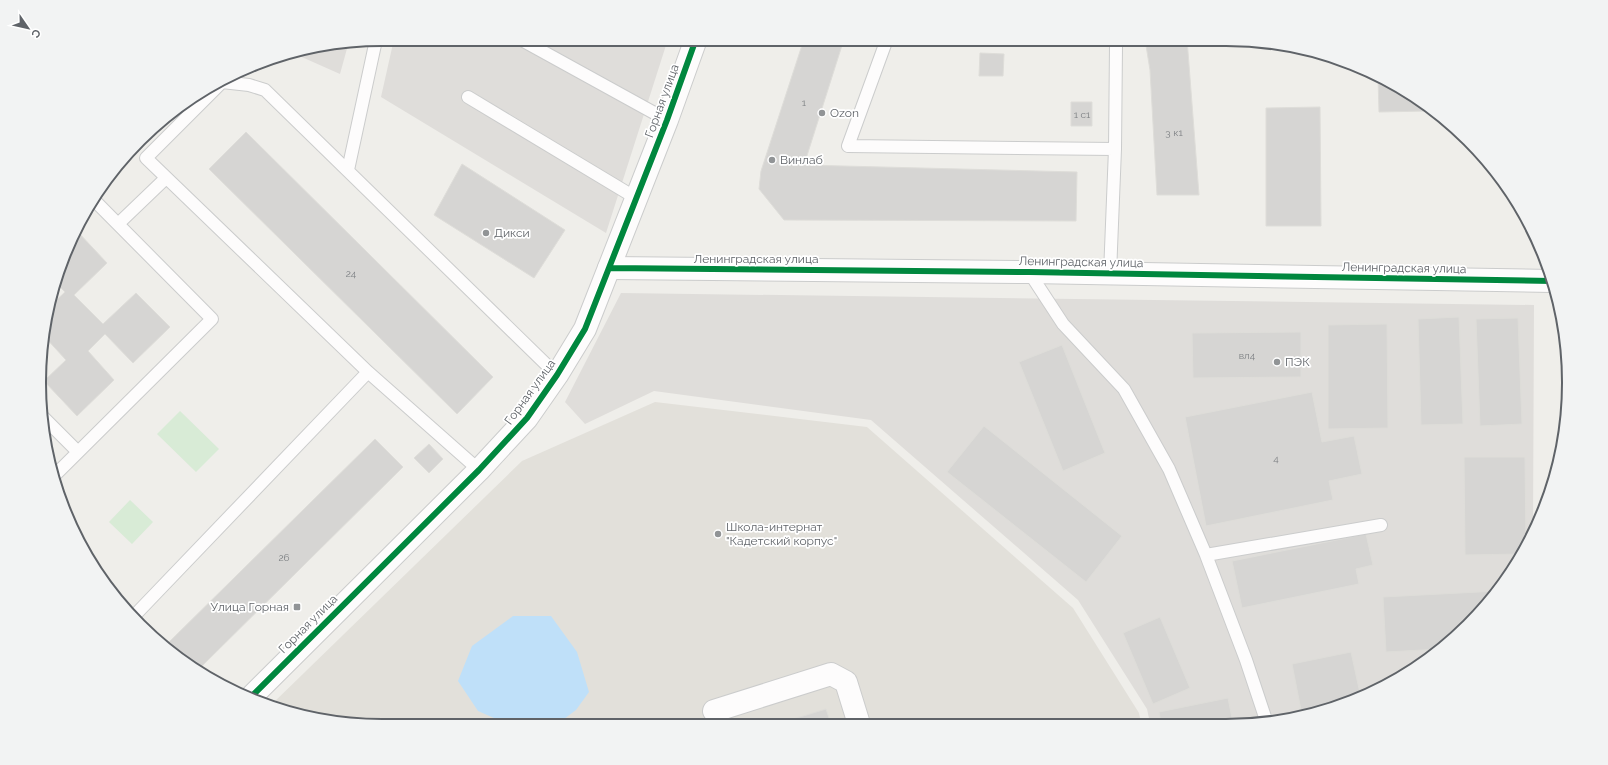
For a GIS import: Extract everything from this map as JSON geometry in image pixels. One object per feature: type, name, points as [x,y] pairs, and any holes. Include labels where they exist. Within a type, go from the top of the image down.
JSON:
[{"type":"street","name":"Горная улица","points":[[255,693],[479,470],[527,418],[557,375],[585,330],[667,120],[691,46]]},
{"type":"street","name":"Ленинградская улица","points":[[609,268],[1029,272],[1546,281]]},
{"type":"street","points":[[714,711],[831,674],[846,682],[857,719]]},
{"type":"lane","points":[[348,170],[375,46]]},
{"type":"lane","points":[[533,46],[667,120]]},
{"type":"lane","points":[[884,46],[848,146],[1115,149]]},
{"type":"lane","points":[[1110,274],[1115,149],[1116,46]]},
{"type":"lane","points":[[231,83],[260,88],[270,94],[557,375]]},
{"type":"lane","points":[[209,95],[146,158],[368,372],[479,470]]},
{"type":"lane","points":[[468,97],[636,198]]},
{"type":"lane","points":[[118,224],[166,178]]},
{"type":"lane","points":[[58,472],[212,319],[98,204]]},
{"type":"lane","points":[[1029,272],[1063,324],[1124,389],[1169,469],[1206,555],[1246,660],[1265,716]]},
{"type":"lane","points":[[138,612],[368,372]]},
{"type":"lane","points":[[49,423],[78,452]]},
{"type":"lane","points":[[1206,555],[1382,525]]},
{"type":"shaded area","points":[[392,46],[666,46],[606,233],[381,97]]},
{"type":"shaded area","points":[[347,48],[340,74],[299,56]]},
{"type":"shaded area","points":[[621,293],[1534,305],[1533,518],[1517,551],[1492,587],[1478,604],[1447,635],[1430,649],[1394,674],[1334,701],[1291,713],[1226,719],[1149,719],[1147,709],[1078,600],[871,420],[654,391],[585,424],[565,402]]},
{"type":"shaded area","name":"Школа-интернат \"Кадетский корпус\"","points":[[655,402],[867,427],[1073,608],[1139,713],[1140,719],[382,719],[317,713],[275,701],[522,461]]},
{"type":"green space","points":[[180,411],[219,449],[196,472],[157,434]]},
{"type":"green space","points":[[130,500],[153,522],[132,544],[109,522]]},
{"type":"water","points":[[513,616],[551,616],[577,652],[589,692],[576,710],[564,719],[496,719],[478,711],[458,681],[472,646]]},
{"type":"building","points":[[802,46],[842,46],[804,165],[1077,172],[1076,221],[784,220],[759,189],[761,171]]},
{"type":"building","points":[[1146,46],[1188,46],[1199,195],[1157,195],[1150,70]]},
{"type":"building","points":[[980,53],[1004,54],[1003,76],[979,76]]},
{"type":"building","points":[[1378,83],[1394,91],[1423,111],[1379,112]]},
{"type":"building","points":[[1071,102],[1092,102],[1092,126],[1071,126]]},
{"type":"building","points":[[1320,107],[1321,226],[1266,226],[1266,108]]},
{"type":"building","points":[[246,132],[493,377],[457,414],[209,169]]},
{"type":"building","points":[[462,164],[565,230],[534,278],[434,215]]},
{"type":"building","points":[[81,235],[107,263],[74,295],[103,324],[136,293],[170,327],[133,363],[105,334],[88,351],[114,380],[77,416],[46,383],[46,379],[66,360],[49,341],[56,301],[65,292],[60,287]]},
{"type":"building","points":[[1459,317],[1463,424],[1421,425],[1418,319]]},
{"type":"building","points":[[1518,318],[1522,424],[1480,426],[1476,319]]},
{"type":"building","points":[[1387,324],[1388,428],[1328,429],[1328,325]]},
{"type":"building","points":[[1301,332],[1301,377],[1193,378],[1192,333]]},
{"type":"building","points":[[1062,345],[1105,453],[1063,471],[1019,362]]},
{"type":"building","points":[[1312,392],[1322,442],[1354,436],[1362,474],[1329,481],[1333,500],[1206,526],[1185,417]]},
{"type":"building","points":[[984,426],[1122,536],[1086,582],[947,472]]},
{"type":"building","points":[[375,439],[403,467],[202,666],[169,642]]},
{"type":"building","points":[[429,444],[443,459],[429,473],[414,458]]},
{"type":"building","points":[[1464,457],[1525,457],[1526,533],[1517,551],[1515,554],[1465,555]]},
{"type":"building","points":[[1366,534],[1373,565],[1356,569],[1359,584],[1242,608],[1232,561]]},
{"type":"building","points":[[1488,592],[1463,620],[1429,650],[1386,652],[1383,597]]},
{"type":"building","points":[[1160,617],[1190,688],[1153,704],[1123,633]]},
{"type":"building","points":[[1351,652],[1359,691],[1334,701],[1301,711],[1292,664]]},
{"type":"building","points":[[1228,698],[1232,719],[1160,719],[1159,712]]},
{"type":"building","points":[[826,709],[829,719],[794,719]]},
{"type":"cycle path","points":[[255,693],[479,470],[527,418],[557,375],[585,329],[667,120],[693,46]]},
{"type":"cycle path","points":[[609,268],[1029,272],[1546,281]]},
{"type":"place","name":"Ozon","points":[[822,113]]},
{"type":"place","name":"Винлаб","points":[[772,160]]},
{"type":"place","name":"Дикси","points":[[486,233]]},
{"type":"place","name":"ПЭК","points":[[1277,362]]},
{"type":"place","name":"Школа-интернат \"Кадетский корпус\"","points":[[718,534]]},
{"type":"place","name":"Улица Горная","points":[[297,607]]}]
